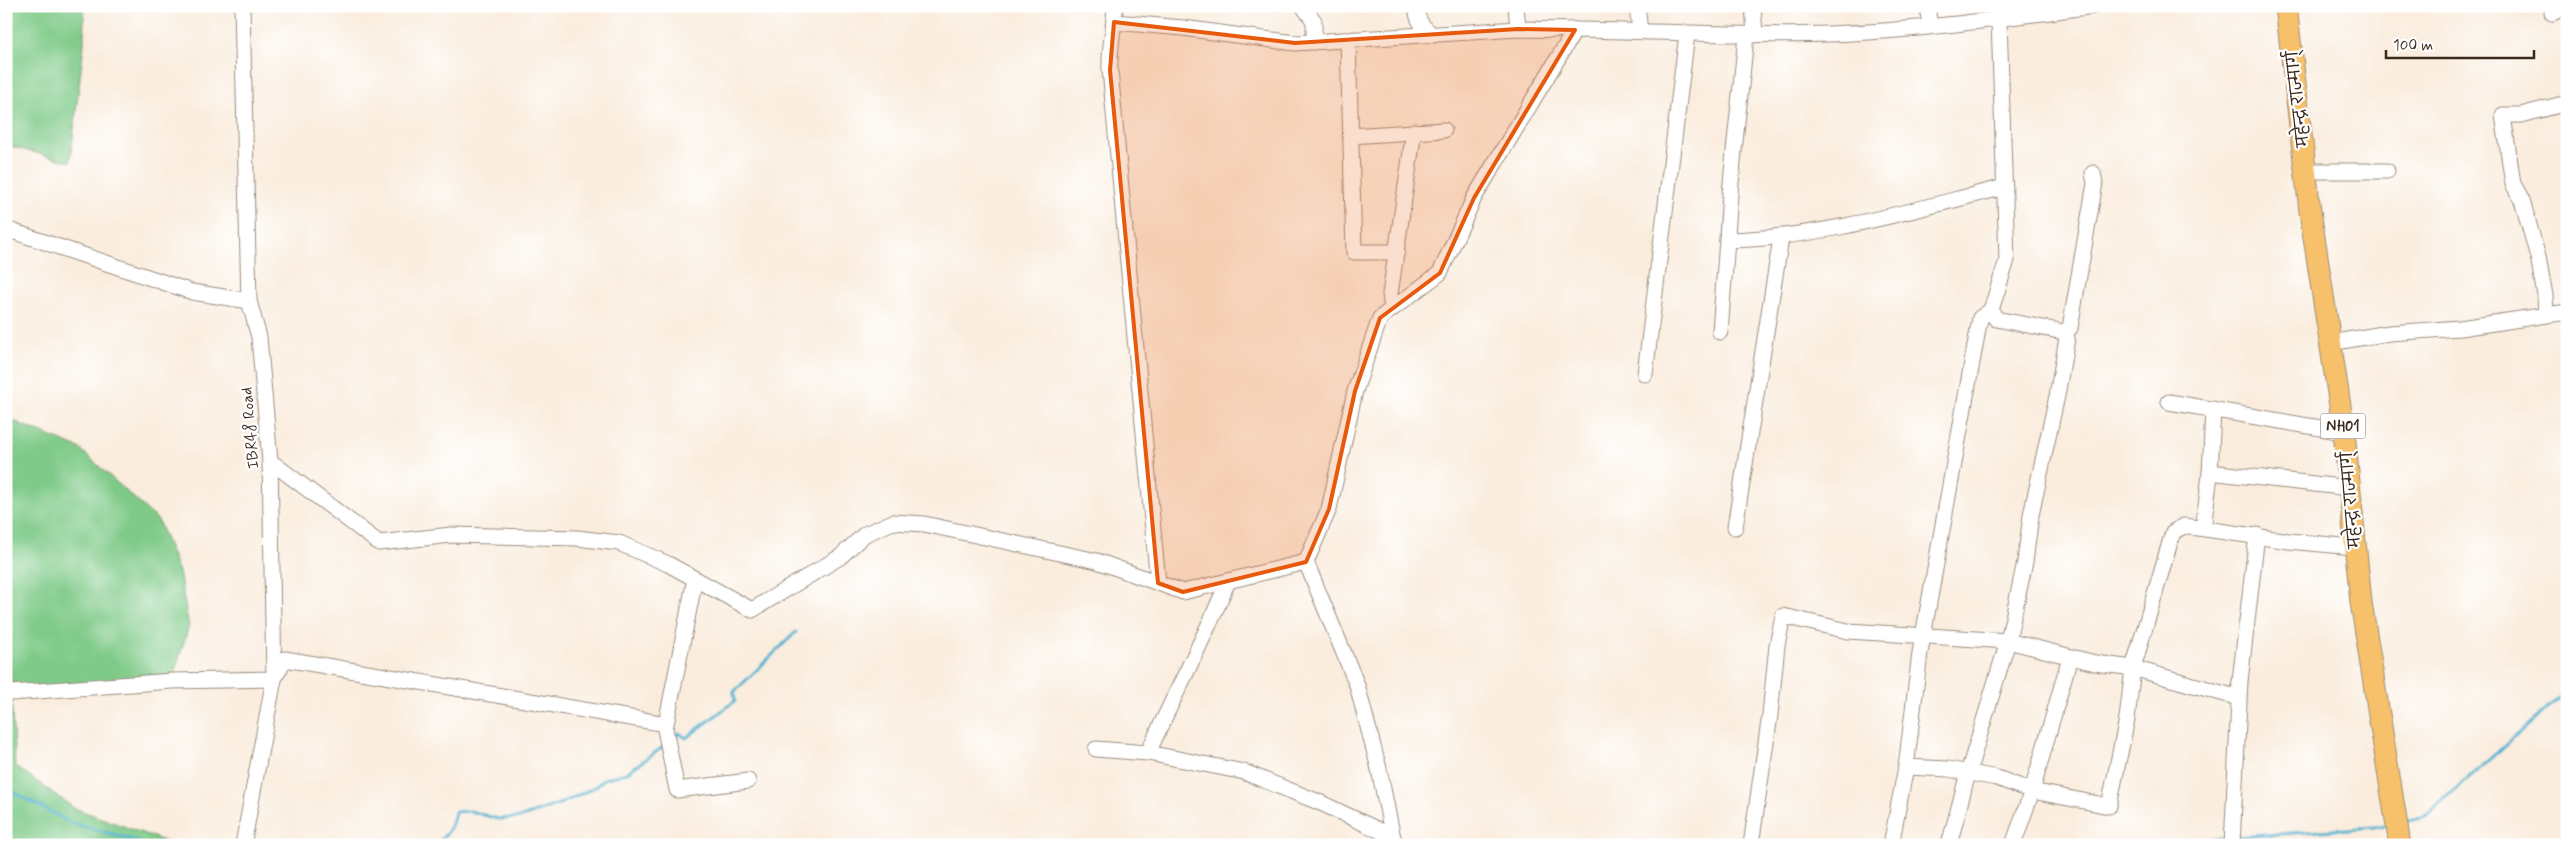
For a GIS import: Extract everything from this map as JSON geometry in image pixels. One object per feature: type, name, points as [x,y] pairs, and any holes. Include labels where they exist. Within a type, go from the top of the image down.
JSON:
[{"type":"highway","name":"महेन्द्र राज्मार्ग्","points":[[2286,6],[2306,171],[2344,432],[2353,547],[2400,845]]},
{"type":"street","name":"IBR48 Road","points":[[242,6],[249,302],[259,337],[270,461],[274,680],[243,845]]},
{"type":"street","points":[[1114,6],[1114,22],[1109,49],[1110,70],[1158,583]]},
{"type":"street","points":[[1303,6],[1314,21],[1314,42]]},
{"type":"street","points":[[1416,6],[1417,16],[1422,26],[1433,35]]},
{"type":"street","points":[[1516,6],[1518,29]]},
{"type":"street","points":[[1637,6],[1640,30]]},
{"type":"street","points":[[1720,332],[1732,151],[1753,6]]},
{"type":"street","points":[[1927,6],[1930,26]]},
{"type":"street","points":[[1114,22],[1183,28],[1295,43],[1518,29],[1640,30],[1687,34],[1830,34],[1999,20],[2031,11],[2093,6]]},
{"type":"street","points":[[2552,13],[2567,7]]},
{"type":"street","points":[[1891,845],[1906,766],[1923,636],[1980,318],[1991,310],[2007,260],[1999,20]]},
{"type":"street","points":[[1394,841],[1379,769],[1357,685],[1306,562],[1329,509],[1355,391],[1380,318],[1440,273],[1474,198],[1575,30]]},
{"type":"street","points":[[1645,374],[1687,34]]},
{"type":"street","points":[[1348,40],[1354,252],[1397,252]]},
{"type":"street","points":[[2546,315],[2545,295],[2538,257],[2522,200],[2513,184],[2503,115],[2521,115],[2567,103]]},
{"type":"street","points":[[1350,136],[1444,130]]},
{"type":"street","points":[[1392,309],[1390,294],[1414,131]]},
{"type":"street","points":[[2306,171],[2387,171]]},
{"type":"street","points":[[1991,310],[1996,319],[2064,332],[2070,328],[2095,183],[2093,173]]},
{"type":"street","points":[[1727,240],[1781,238],[1907,214],[2005,187]]},
{"type":"street","points":[[6,229],[192,292],[249,302]]},
{"type":"street","points":[[1735,527],[1781,238]]},
{"type":"street","points":[[2330,343],[2567,312]]},
{"type":"street","points":[[1949,845],[1968,773],[2008,641],[2025,562],[2031,515],[2057,396],[2066,338],[2064,332]]},
{"type":"street","points":[[2168,402],[2344,432]]},
{"type":"street","points":[[2203,528],[2210,472],[2213,410]]},
{"type":"street","points":[[270,461],[379,543],[451,535],[577,538],[619,543],[640,550],[752,610],[840,558],[866,534],[893,522],[924,524],[1097,561],[1183,592],[1306,562]]},
{"type":"street","points":[[2210,472],[2349,488]]},
{"type":"street","points":[[1906,766],[1948,769],[1997,778],[2032,791],[2109,806],[2127,719],[2133,668],[2173,532],[2184,526],[2289,541],[2353,547]]},
{"type":"street","points":[[2232,841],[2239,698],[2257,535]]},
{"type":"street","points":[[695,580],[666,724],[666,737],[677,790],[748,781]]},
{"type":"street","points":[[1148,753],[1175,694],[1202,642],[1228,581]]},
{"type":"street","points":[[1751,845],[1770,715],[1777,645],[1783,616],[1848,631],[2008,641],[2070,657],[2133,668],[2239,698]]},
{"type":"street","points":[[2014,845],[2032,791],[2070,657]]},
{"type":"street","points":[[6,689],[11,693],[172,681],[274,680],[285,659],[666,737]]},
{"type":"street","points":[[1096,749],[1148,753],[1244,772],[1321,803],[1394,841]]},
{"type":"highlighted area","points":[[1114,22],[1295,43],[1518,29],[1575,30],[1474,198],[1440,273],[1380,318],[1355,391],[1329,509],[1306,562],[1183,592],[1158,583],[1110,70]]},
{"type":"green space","points":[[6,6],[84,6],[84,44],[70,162],[6,145]]},
{"type":"green space","points":[[6,418],[79,448],[158,520],[179,572],[189,626],[172,681],[11,693],[15,766],[74,808],[175,845],[6,845]]},
{"type":"waterway","points":[[672,739],[679,733],[686,738],[735,701],[734,692],[796,632]]},
{"type":"waterway","points":[[2404,821],[2425,816],[2567,691]]},
{"type":"waterway","points":[[434,845],[448,831],[455,812],[470,811],[498,819],[519,818],[562,803],[595,787],[604,779],[626,773],[663,747]]},
{"type":"waterway","points":[[6,788],[71,823],[137,841],[143,845]]},
{"type":"waterway","points":[[2238,837],[2374,827],[2389,824]]},
{"type":"waterway","points":[[2148,845],[2227,838]]}]
